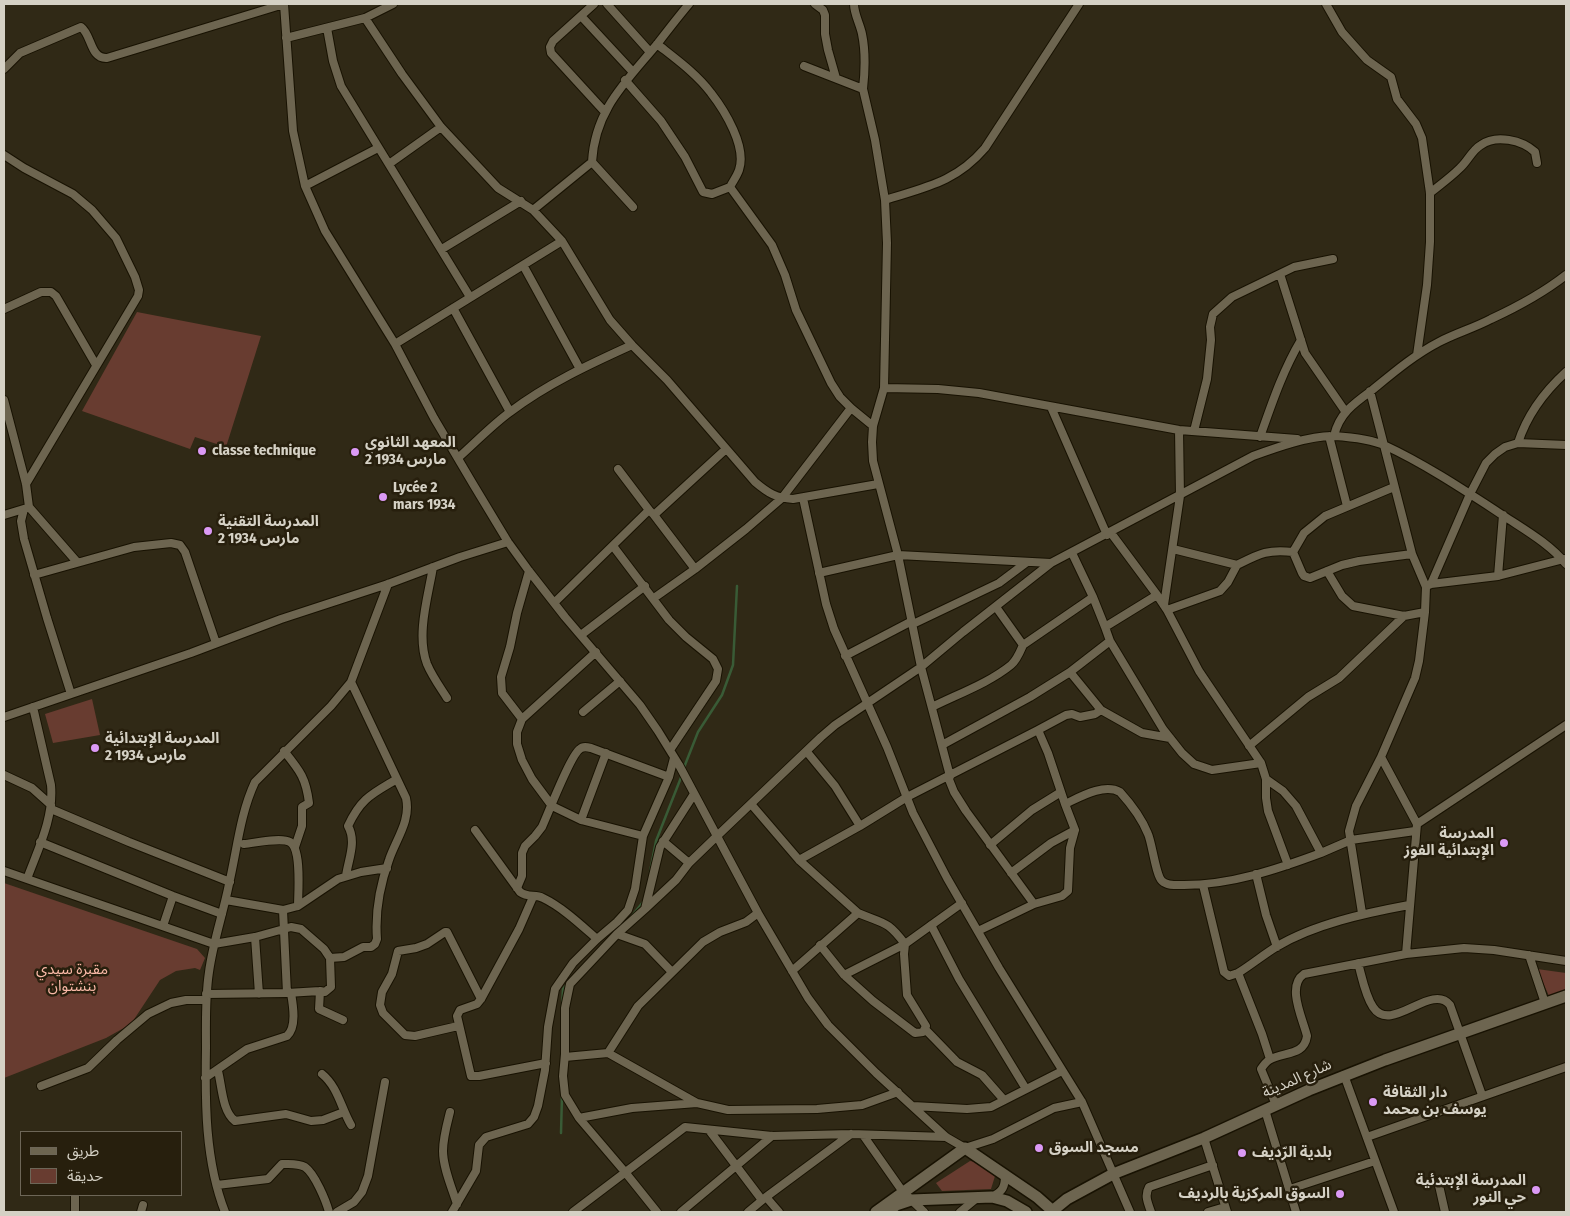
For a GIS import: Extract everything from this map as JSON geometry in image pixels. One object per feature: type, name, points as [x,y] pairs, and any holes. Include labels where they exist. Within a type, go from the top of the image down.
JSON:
[{"type":"street","points":[[4,69],[20,53],[81,27],[85,30],[95,53],[103,58],[107,58],[284,4],[293,132],[305,186],[325,231],[395,344],[434,418],[508,542],[554,603],[640,705],[670,750],[758,913],[792,971],[828,1025],[946,1137],[1037,1197],[1053,1212]]},
{"type":"street","points":[[286,38],[365,18],[393,4]]},
{"type":"street","points":[[594,4],[553,41],[550,50],[605,112]]},
{"type":"street","points":[[607,4],[650,52]]},
{"type":"street","points":[[633,207],[592,162],[593,145],[605,112],[625,80],[689,4]]},
{"type":"street","points":[[815,4],[825,14],[825,34],[836,78]]},
{"type":"street","points":[[854,4],[862,32],[864,51],[863,90],[875,140],[885,200],[886,316],[884,388],[874,426],[872,461],[898,555],[921,667],[954,792],[990,845],[1034,904]]},
{"type":"street","points":[[885,200],[940,182],[960,172],[974,161],[985,148],[1079,4]]},
{"type":"street","points":[[1326,4],[1342,32],[1358,50],[1367,60],[1391,77],[1397,99],[1416,124],[1422,138],[1430,193],[1427,285],[1417,354]]},
{"type":"street","points":[[581,16],[632,71]]},
{"type":"street","points":[[365,18],[402,74],[442,127],[498,188],[533,210],[562,240],[606,314],[632,345],[667,380],[755,482],[767,493],[782,498],[803,498],[878,484]]},
{"type":"street","points":[[327,28],[341,86],[470,297]]},
{"type":"street","points":[[625,80],[661,121],[685,157],[703,192],[712,194],[730,187],[739,170],[741,161],[738,140],[727,117],[711,93],[690,71],[657,44]]},
{"type":"street","points":[[804,66],[863,90]]},
{"type":"street","points":[[389,164],[442,127]]},
{"type":"street","points":[[1430,193],[1459,169],[1480,145],[1490,140],[1524,144],[1535,152],[1537,163]]},
{"type":"street","points":[[305,186],[378,148]]},
{"type":"street","points":[[4,154],[24,168],[83,201],[112,232],[135,277],[139,290],[138,296],[26,484]]},
{"type":"street","points":[[533,210],[592,162]]},
{"type":"street","points":[[730,187],[772,245],[785,275],[796,310],[822,367],[840,397],[874,426]]},
{"type":"street","points":[[442,249],[521,201]]},
{"type":"street","points":[[395,344],[562,240]]},
{"type":"street","points":[[1194,431],[1207,379],[1211,340],[1210,327],[1213,314],[1232,297],[1280,274],[1308,263],[1333,259]]},
{"type":"street","points":[[523,265],[580,369]]},
{"type":"street","points":[[1280,274],[1301,340],[1312,364],[1345,412]]},
{"type":"street","points":[[1347,506],[1331,436],[1345,412],[1417,354],[1522,304],[1551,287],[1566,275]]},
{"type":"street","points":[[4,309],[41,292],[51,292],[56,296],[96,365]]},
{"type":"street","points":[[452,308],[510,412]]},
{"type":"street","points":[[1260,436],[1281,378],[1301,340]]},
{"type":"street","points":[[458,458],[510,412],[553,384],[632,345]]},
{"type":"street","points":[[1518,443],[1523,427],[1535,406],[1566,372]]},
{"type":"street","points":[[884,388],[938,389],[979,393],[1179,430],[1306,440]]},
{"type":"street","points":[[1370,391],[1412,554],[1428,586]]},
{"type":"street","points":[[4,400],[26,484],[27,508],[21,525],[34,575],[71,694]]},
{"type":"street","points":[[1051,407],[1109,534],[1165,607],[1199,672],[1261,763],[1266,779],[1268,811],[1288,865]]},
{"type":"street","points":[[654,598],[746,529],[782,498],[851,408]]},
{"type":"street","points":[[1165,607],[1180,496],[1179,430]]},
{"type":"street","points":[[657,1212],[579,1118],[565,1095],[563,1076],[565,1008],[570,984],[617,934],[676,880],[716,837],[835,726],[921,667],[1051,563],[1109,534],[1253,456],[1280,445],[1331,436],[1355,438],[1384,445],[1503,515],[1542,542],[1565,561]]},
{"type":"street","points":[[1362,914],[1350,831],[1356,806],[1381,757],[1414,678],[1419,661],[1428,586],[1470,494],[1490,458],[1506,447],[1518,443],[1566,445]]},
{"type":"street","points":[[554,603],[613,546],[726,449]]},
{"type":"street","points":[[618,469],[694,569]]},
{"type":"street","points":[[1293,552],[1304,533],[1314,523],[1347,506],[1394,487]]},
{"type":"street","points":[[803,498],[834,629],[920,828],[999,968],[1080,1100],[1130,1212]]},
{"type":"street","points":[[4,514],[27,508]]},
{"type":"street","points":[[27,508],[77,562]]},
{"type":"street","points":[[1498,576],[1503,515]]},
{"type":"street","points":[[4,717],[388,584],[460,556],[508,542]]},
{"type":"street","points":[[34,575],[134,547],[166,543],[180,545],[185,552],[216,643]]},
{"type":"street","points":[[613,546],[669,620],[713,659],[718,669],[716,681],[670,750]]},
{"type":"street","points":[[1173,548],[1237,565]]},
{"type":"street","points":[[1165,607],[1220,591],[1228,582],[1237,565],[1269,551],[1293,552]]},
{"type":"street","points":[[1293,552],[1304,576],[1310,578],[1359,561],[1412,554]]},
{"type":"street","points":[[1072,553],[1093,597],[1110,641],[1170,738],[1182,753],[1194,764],[1212,770],[1261,763]]},
{"type":"street","points":[[820,573],[898,555],[1051,563]]},
{"type":"street","points":[[1428,586],[1498,576],[1565,561]]},
{"type":"street","points":[[845,656],[912,622],[1000,583],[1027,562]]},
{"type":"street","points":[[432,567],[423,628],[424,653],[428,665],[447,698]]},
{"type":"street","points":[[522,719],[502,693],[501,677],[529,571]]},
{"type":"street","points":[[1327,571],[1342,596],[1353,606],[1404,616],[1425,612]]},
{"type":"street","points":[[225,1212],[210,1155],[206,1078],[206,997],[214,944],[230,882],[237,839],[255,782],[331,706],[350,682],[388,584]]},
{"type":"street","points":[[581,635],[645,586]]},
{"type":"street","points":[[1105,627],[1157,595]]},
{"type":"street","points":[[932,707],[997,674],[1012,664],[1018,657],[1023,645],[1093,597]]},
{"type":"street","points":[[996,607],[1023,645]]},
{"type":"street","points":[[1249,746],[1308,697],[1339,678],[1404,616]]},
{"type":"street","points":[[942,745],[1030,697],[1070,672],[1110,641]]},
{"type":"street","points":[[596,652],[522,719],[517,732],[517,744],[532,779],[552,806],[581,820],[643,836]]},
{"type":"street","points":[[1070,672],[1100,710],[1142,733],[1170,738]]},
{"type":"street","points":[[583,712],[620,681]]},
{"type":"street","points":[[330,958],[344,957],[375,944],[377,940],[376,909],[387,868],[408,817],[406,798],[398,779],[350,682]]},
{"type":"street","points":[[27,879],[51,807],[51,785],[33,708]]},
{"type":"street","points":[[799,860],[907,798],[1066,716],[1072,714],[1080,717],[1095,714],[1100,710]]},
{"type":"street","points":[[1065,804],[1082,796],[1106,789],[1120,792],[1147,832],[1155,855],[1158,876],[1162,882],[1175,885],[1203,885],[1288,865],[1351,840],[1416,828],[1566,725]]},
{"type":"street","points":[[978,930],[1034,904],[1062,896],[1068,891],[1070,848],[1075,830],[1038,730]]},
{"type":"street","points":[[517,888],[522,876],[522,852],[542,827],[572,760],[579,749],[584,747],[591,748],[669,778]]},
{"type":"street","points":[[284,751],[302,773],[310,803],[302,808],[302,826],[295,847]]},
{"type":"street","points":[[807,752],[834,786],[860,826]]},
{"type":"street","points":[[581,820],[606,753]]},
{"type":"street","points":[[1381,757],[1416,828],[1406,954]]},
{"type":"street","points":[[452,1212],[476,1171],[479,1145],[486,1137],[528,1124],[534,1117],[538,1106],[546,1063],[548,1027],[555,989],[573,963],[628,910],[638,875],[643,836],[669,778],[674,758]]},
{"type":"street","points":[[4,775],[32,788],[51,807],[129,842],[230,882]]},
{"type":"street","points":[[346,876],[353,843],[348,826],[353,815],[360,804],[374,792],[398,779]]},
{"type":"street","points":[[1266,779],[1290,798],[1321,853]]},
{"type":"street","points":[[645,909],[664,841],[693,792]]},
{"type":"street","points":[[990,845],[1032,810],[1061,792]]},
{"type":"street","points":[[751,804],[799,860],[858,913],[887,924],[894,929],[905,944],[907,995],[926,1026],[925,1029],[957,1062],[982,1075],[1004,1100]]},
{"type":"street","points":[[475,830],[517,888],[526,896],[543,898],[571,916],[597,939]]},
{"type":"street","points":[[1011,873],[1051,843],[1075,830]]},
{"type":"street","points":[[244,844],[281,840],[290,842],[295,847],[298,858],[298,906]]},
{"type":"street","points":[[664,841],[689,864]]},
{"type":"street","points":[[40,842],[222,914]]},
{"type":"street","points":[[226,900],[283,910],[298,906],[338,879],[387,868]]},
{"type":"street","points":[[4,872],[214,944],[255,937],[285,929],[301,928],[324,949],[330,958],[330,987],[325,992],[206,997],[171,1003],[148,1014],[88,1068],[41,1086]]},
{"type":"street","points":[[1256,874],[1266,915],[1277,947]]},
{"type":"street","points":[[1203,885],[1224,972],[1229,976],[1238,974],[1277,947],[1314,930],[1362,914],[1409,908]]},
{"type":"street","points":[[163,926],[173,896]]},
{"type":"street","points":[[533,897],[519,929],[481,998],[477,1004],[457,1012],[458,1026],[471,1076],[546,1063]]},
{"type":"street","points":[[844,975],[905,944],[962,903]]},
{"type":"street","points":[[206,1078],[247,1049],[290,1034],[292,1018],[283,910]]},
{"type":"street","points":[[608,1053],[638,1006],[703,942],[720,932],[746,922],[758,913]]},
{"type":"street","points":[[792,971],[858,913]]},
{"type":"street","points":[[931,925],[959,979],[1026,1089]]},
{"type":"street","points":[[458,1026],[416,1036],[405,1035],[383,1013],[380,1006],[382,992],[392,974],[398,951],[421,946],[447,932],[481,998]]},
{"type":"street","points":[[617,934],[645,944],[672,972]]},
{"type":"street","points":[[255,937],[259,994]]},
{"type":"street","points":[[820,945],[844,975],[873,1001],[915,1033],[918,1034],[925,1029]]},
{"type":"street","points":[[1296,1212],[1261,1069],[1270,1059],[1296,1052],[1307,1041],[1308,1036],[1294,991],[1299,977],[1309,972],[1436,949],[1494,950],[1566,961]]},
{"type":"street","points":[[1529,955],[1545,1003]]},
{"type":"street","points":[[1358,964],[1373,1007],[1381,1014],[1391,1016],[1435,999],[1444,999],[1450,1004],[1482,1095]]},
{"type":"street","points":[[1238,974],[1270,1059]]},
{"type":"street","points":[[320,991],[319,1007],[321,1011],[343,1020]]},
{"type":"street","name":"شارع المدينة","points":[[1053,1212],[1067,1199],[1113,1174],[1204,1138],[1344,1076],[1566,996]]},
{"type":"street","points":[[565,1057],[608,1053],[697,1103],[728,1110],[817,1109],[862,1105],[898,1092]]},
{"type":"street","points":[[1367,1137],[1566,1066]]},
{"type":"street","points":[[218,1071],[226,1109],[231,1118],[236,1121],[286,1114],[311,1121],[323,1120],[344,1112]]},
{"type":"street","points":[[915,1109],[991,1107],[1063,1073]]},
{"type":"street","points":[[322,1074],[335,1088],[344,1112],[352,1125]]},
{"type":"street","points":[[1344,1076],[1394,1212]]},
{"type":"street","points":[[337,1212],[354,1202],[362,1192],[368,1176],[385,1082]]},
{"type":"street","points":[[887,1212],[965,1148],[993,1139],[1054,1108],[1080,1100]]},
{"type":"street","points":[[579,1118],[632,1108],[697,1103]]},
{"type":"street","points":[[450,1112],[443,1152],[457,1204]]},
{"type":"street","points":[[573,1212],[685,1127],[772,1136],[851,1134],[946,1137]]},
{"type":"street","points":[[709,1130],[736,1167],[779,1212]]},
{"type":"street","points":[[748,1212],[764,1198],[851,1134]]},
{"type":"street","points":[[864,1135],[907,1196],[924,1212]]},
{"type":"street","points":[[681,1212],[772,1136]]},
{"type":"street","points":[[1204,1138],[1226,1210],[1208,1212]]},
{"type":"street","points":[[1290,1189],[1375,1161]]},
{"type":"street","points":[[217,1186],[268,1179],[282,1164],[294,1163],[304,1166],[308,1170],[325,1196],[329,1212]]},
{"type":"street","points":[[1151,1212],[1146,1197],[1149,1187],[1213,1165]]},
{"type":"street","points":[[992,1197],[1002,1192],[1005,1184],[1005,1175]]},
{"type":"street","points":[[1438,1181],[1445,1212]]},
{"type":"street","points":[[75,1196],[75,1212]]},
{"type":"street","points":[[876,1212],[907,1196],[992,1197],[1007,1201],[1026,1212]]},
{"type":"street","points":[[960,1212],[979,1197]]},
{"type":"green space","points":[[137,312],[261,336],[226,447],[195,437],[190,449],[82,411]]},
{"type":"green space","points":[[92,699],[100,735],[53,743],[45,714]]},
{"type":"green space","name":"مقبرة سيدي بنشتوان","points":[[4,883],[197,949],[205,958],[200,970],[195,968],[176,971],[160,980],[131,1024],[106,1038],[4,1078]]},
{"type":"green space","points":[[1537,969],[1566,973],[1566,989],[1549,996]]},
{"type":"green space","points":[[970,1161],[977,1162],[995,1176],[991,1189],[942,1191],[936,1183]]},
{"type":"waterway","points":[[683,770],[698,732],[722,695],[733,665],[737,586]]},
{"type":"waterway","points":[[650,872],[656,841],[682,775]]},
{"type":"waterway","points":[[631,917],[643,902]]},
{"type":"waterway","points":[[562,1007],[563,989],[567,984]]},
{"type":"waterway","points":[[561,1133],[562,1095]]},
{"type":"place","name":"classe technique","points":[[202,451]]},
{"type":"place","name":"المعهد الثانوي 2 مارس 1934","points":[[355,452]]},
{"type":"place","name":"Lycée 2 mars 1934","points":[[383,497]]},
{"type":"place","name":"المدرسة التقنية 2 مارس 1934","points":[[208,531]]},
{"type":"place","name":"المدرسة الإبتدائية 2 مارس 1934","points":[[95,748]]},
{"type":"place","name":"المدرسة الإبتدائية الفوز","points":[[1504,843]]},
{"type":"place","name":"دار الثقافة يوسف بن محمد","points":[[1373,1102]]},
{"type":"place","name":"مسجد السوق","points":[[1039,1148]]},
{"type":"place","name":"بلدية الرّديف","points":[[1242,1153]]},
{"type":"place","name":"المدرسة الإبتدئية حي النور","points":[[1536,1190]]},
{"type":"place","name":"السوق المركزية بالرديف","points":[[1340,1194]]}]
